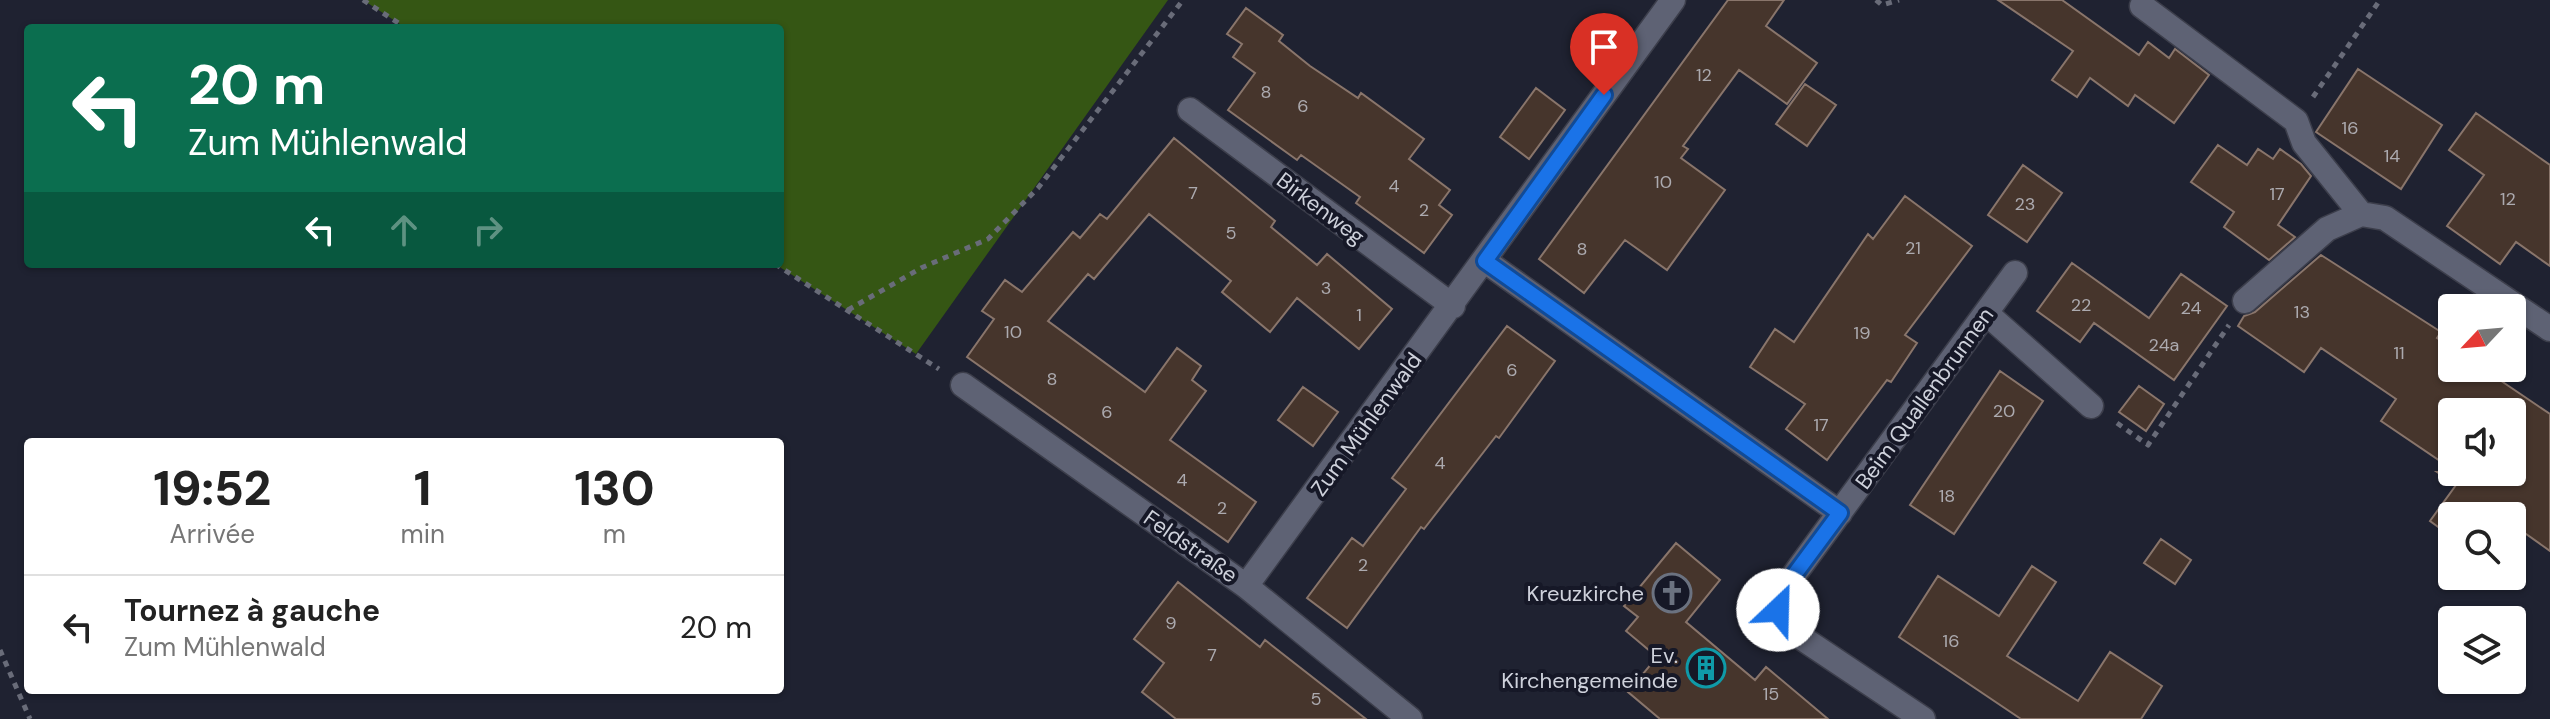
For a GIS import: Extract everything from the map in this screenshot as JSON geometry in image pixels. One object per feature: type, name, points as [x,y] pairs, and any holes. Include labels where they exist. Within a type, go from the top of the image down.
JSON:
[{"type":"street","name":"Zum Mühlenwald","points":[[1246,586],[1453,306],[1673,0]]},
{"type":"street","points":[[2142,6],[2296,121],[2304,143],[2361,214]]},
{"type":"street","name":"Birkenweg","points":[[1190,110],[1453,306]]},
{"type":"street","points":[[2245,301],[2327,229],[2361,214],[2385,218],[2550,329]]},
{"type":"street","points":[[1485,261],[1840,513]]},
{"type":"street","name":"Beim Quallenbrunnen","points":[[1923,719],[1787,628],[1778,610],[1780,594],[2015,273]]},
{"type":"street","points":[[1986,313],[2091,406]]},
{"type":"street","name":"Feldstraße","points":[[963,385],[1246,586],[1410,719]]},
{"type":"path","points":[[363,0],[400,24]]},
{"type":"path","points":[[848,310],[921,268],[988,239],[1038,188],[1183,0]]},
{"type":"path","points":[[1876,0],[1882,5],[1899,0]]},
{"type":"path","points":[[2296,121],[2380,0]]},
{"type":"path","points":[[781,268],[963,385]]},
{"type":"path","points":[[2091,406],[2148,445],[2245,301]]},
{"type":"path","points":[[0,650],[30,719]]},
{"type":"green space","points":[[363,0],[1168,0],[916,354],[781,268],[784,268],[784,24],[400,24]]},
{"type":"building","points":[[1728,0],[1784,0],[1766,26],[1817,63],[1787,104],[1739,70],[1683,146],[1688,149],[1681,158],[1725,190],[1667,270],[1625,240],[1584,293],[1539,259]]},
{"type":"building","points":[[1998,0],[2062,0],[2139,55],[2148,42],[2169,58],[2175,49],[2209,75],[2174,123],[2135,95],[2128,106],[2090,78],[2077,97],[2052,80],[2073,51]]},
{"type":"building","points":[[1246,8],[1283,35],[1279,41],[1310,66],[1358,98],[1361,93],[1424,139],[1409,159],[1450,190],[1439,205],[1452,215],[1424,253],[1356,203],[1360,197],[1301,155],[1297,160],[1228,110],[1255,73],[1233,57],[1242,44],[1227,34]]},
{"type":"building","points":[[2358,69],[2442,125],[2401,189],[2316,132]]},
{"type":"building","points":[[1805,84],[1836,105],[1807,146],[1776,124]]},
{"type":"building","points":[[1536,88],[1565,110],[1529,159],[1500,137]]},
{"type":"building","points":[[2476,113],[2550,165],[2550,266],[2516,242],[2500,264],[2447,226],[2484,175],[2449,150]]},
{"type":"building","points":[[1174,138],[1275,221],[1271,227],[1317,265],[1327,254],[1392,309],[1359,349],[1297,298],[1270,332],[1222,292],[1231,281],[1149,214],[1094,279],[1088,274],[1048,321],[1145,392],[1177,348],[1201,366],[1192,380],[1206,391],[1170,440],[1256,502],[1228,542],[967,357],[994,319],[982,311],[1005,280],[1022,292],[1073,232],[1080,238],[1100,214],[1107,219]]},
{"type":"building","points":[[2218,145],[2247,165],[2258,149],[2273,159],[2280,149],[2301,164],[2311,176],[2278,225],[2295,237],[2269,260],[2224,227],[2234,212],[2191,182]]},
{"type":"building","points":[[2023,165],[2062,193],[2027,242],[1988,215]]},
{"type":"building","points":[[1905,196],[1972,246],[1905,335],[1917,343],[1891,382],[1887,380],[1827,460],[1786,429],[1805,404],[1750,367],[1775,329],[1794,342],[1868,234],[1873,239]]},
{"type":"building","points":[[2321,255],[2438,330],[2438,382],[2503,382],[2550,414],[2550,551],[2526,534],[2526,502],[2444,502],[2455,486],[2526,486],[2526,398],[2438,398],[2438,460],[2381,421],[2396,399],[2321,348],[2304,372],[2238,326],[2244,316],[2255,312]]},
{"type":"building","points":[[2072,263],[2149,318],[2181,274],[2227,306],[2174,380],[2094,323],[2080,342],[2037,311]]},
{"type":"building","points":[[1507,326],[1555,361],[1499,438],[1496,436],[1424,529],[1421,527],[1347,628],[1307,598],[1352,538],[1363,546],[1406,489],[1392,478]]},
{"type":"building","points":[[2000,371],[2043,401],[1954,534],[1910,505]]},
{"type":"building","points":[[2139,386],[2164,404],[2146,431],[2119,412]]},
{"type":"building","points":[[1303,387],[1338,412],[1313,446],[1278,420]]},
{"type":"building","points":[[2438,510],[2438,527],[2430,521]]},
{"type":"building","points":[[2161,539],[2191,560],[2175,584],[2144,563]]},
{"type":"building","points":[[1676,543],[1720,580],[1686,622],[1755,680],[1766,667],[1828,719],[1660,719],[1628,692],[1657,657],[1626,631],[1638,617],[1624,606]]},
{"type":"building","points":[[2032,566],[2056,582],[2007,656],[2078,701],[2110,652],[2162,686],[2141,719],[2021,719],[1899,637],[1938,576],[1999,616]]},
{"type":"building","points":[[1178,582],[1260,647],[1265,640],[1366,719],[1176,719],[1142,692],[1164,663],[1134,639]]},
{"type":"place","name":"Kreuzkirche","points":[[1672,593]]},
{"type":"place","name":"Ev. Kirchengemeinde","points":[[1706,668]]},
{"type":"route","points":[[1604,95],[1485,261],[1840,513],[1780,594],[1778,610]]}]
